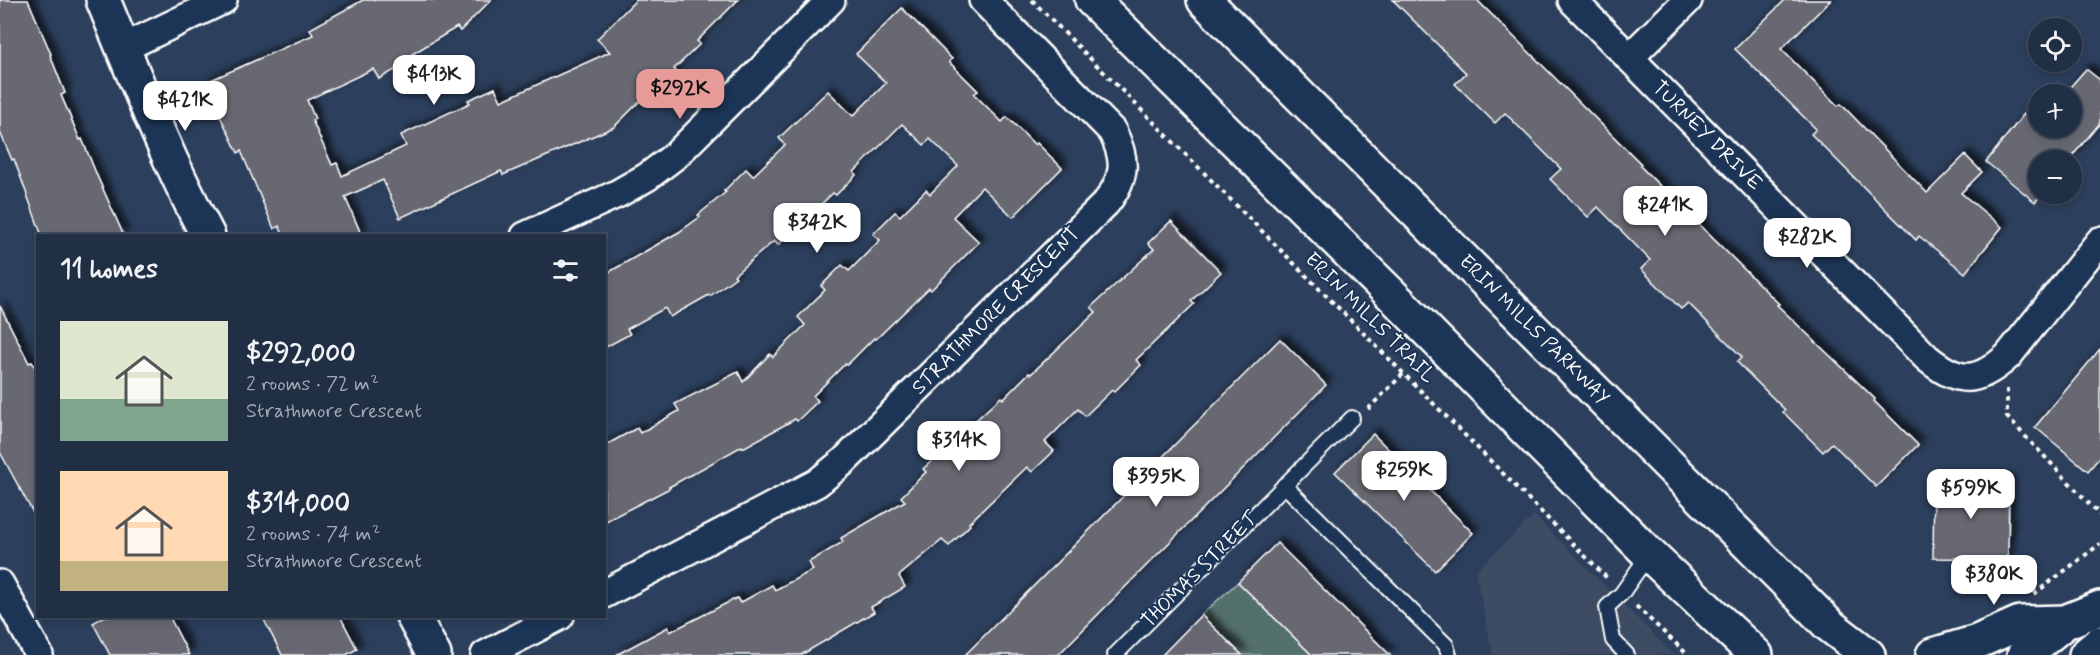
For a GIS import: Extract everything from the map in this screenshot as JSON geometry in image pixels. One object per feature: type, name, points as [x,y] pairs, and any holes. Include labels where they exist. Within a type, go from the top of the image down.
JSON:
[{"type":"main road","points":[[104,0],[146,106],[180,183],[207,234]]},
{"type":"main road","points":[[1092,0],[1390,293],[1649,554],[1756,655]]},
{"type":"main road","name":"ERIN MILLS PARKWAY","points":[[1204,0],[1829,625],[1868,655]]},
{"type":"main road","points":[[2024,655],[2065,622],[2100,608]]},
{"type":"main road","points":[[414,618],[435,655]]},
{"type":"main road","points":[[1934,655],[1977,642],[2020,623],[2065,622]]},
{"type":"main road","points":[[2086,655],[2100,643]]},
{"type":"street","points":[[123,48],[223,0]]},
{"type":"street","points":[[529,234],[617,194],[647,177],[669,160],[708,125],[831,0]]},
{"type":"street","name":"STRATHMORE CRESCENT","points":[[606,593],[817,483],[853,453],[1106,203],[1118,188],[1123,158],[1112,130],[983,0]]},
{"type":"street","name":"TURNEY DRIVE","points":[[1572,0],[1927,358],[1943,371],[1959,377],[1975,376],[1992,370],[2008,356],[2100,241]]},
{"type":"street","points":[[1629,58],[1688,0]]},
{"type":"street","points":[[0,584],[39,655]]},
{"type":"street","points":[[485,655],[556,618]]},
{"type":"lane","name":"THOMAS STREET","points":[[1115,655],[1352,418]]},
{"type":"lane","points":[[1284,485],[1446,645],[1449,655]]},
{"type":"lane","points":[[1628,655],[1613,640],[1607,607],[1622,592],[1649,554]]},
{"type":"path","name":"ERIN MILLS TRAIL","points":[[1032,0],[1622,592],[1688,655]]},
{"type":"path","points":[[2008,356],[2007,417],[2100,515]]},
{"type":"path","points":[[1352,418],[1369,408],[1404,373]]},
{"type":"shaded area","points":[[1534,515],[1674,655],[1493,655],[1475,572]]},
{"type":"green space","points":[[1238,582],[1312,655],[1242,655],[1201,615]]},
{"type":"building","points":[[0,0],[28,0],[65,93],[61,95],[123,234],[41,234],[14,159],[12,160],[0,132]]},
{"type":"building","points":[[363,0],[491,0],[460,31],[457,27],[404,59],[407,63],[379,79],[373,69],[307,100],[315,119],[312,120],[332,165],[337,163],[342,176],[406,146],[401,135],[470,103],[468,100],[495,88],[501,101],[610,52],[597,39],[636,0],[738,0],[697,41],[700,44],[674,69],[676,71],[652,95],[649,92],[614,127],[503,175],[501,171],[400,218],[383,180],[345,197],[361,234],[283,234],[279,226],[274,229],[241,151],[238,153],[204,83],[313,35],[310,29]]},
{"type":"building","points":[[1393,0],[1477,0],[1779,304],[1777,305],[1875,399],[1874,401],[1918,445],[1876,487],[1832,443],[1823,452],[1737,362],[1742,357],[1688,303],[1681,309],[1641,269],[1650,260],[1598,207],[1588,217],[1550,179],[1561,169],[1505,113],[1495,123],[1455,84],[1466,73]]},
{"type":"building","points":[[1785,0],[1831,0],[1781,49],[1838,106],[1841,104],[1927,193],[1965,155],[1982,172],[1961,193],[2002,227],[1965,273],[1919,236],[1916,240],[1811,134],[1816,129],[1735,49]]},
{"type":"building","points":[[902,8],[952,59],[949,62],[978,91],[974,94],[1002,122],[1007,117],[1062,168],[1013,217],[982,187],[953,217],[979,242],[931,290],[929,288],[876,339],[874,338],[847,365],[845,364],[813,396],[818,401],[797,421],[795,419],[743,448],[742,446],[670,488],[606,521],[606,445],[637,428],[640,433],[679,411],[675,404],[738,372],[743,382],[770,354],[773,357],[805,325],[798,317],[825,290],[821,286],[842,265],[849,271],[880,240],[873,234],[895,212],[900,216],[926,190],[930,194],[958,166],[930,139],[924,145],[902,124],[854,172],[856,175],[836,195],[833,193],[778,245],[774,241],[734,275],[736,277],[710,296],[670,317],[665,308],[627,329],[630,334],[606,347],[606,274],[679,232],[700,217],[698,215],[726,192],[724,191],[746,169],[753,176],[785,145],[779,138],[828,91],[853,116],[886,83],[856,54]]},
{"type":"building","points":[[2086,69],[2100,80],[2100,123],[2077,150],[2028,150],[2028,196],[1986,162],[2024,114],[2028,118],[2028,138],[2082,138],[2082,84],[2073,84]]},
{"type":"building","points":[[1171,221],[1221,272],[1191,301],[1194,304],[1136,360],[1141,365],[1114,392],[1112,390],[1085,416],[1078,409],[1045,442],[1054,451],[1032,472],[1027,467],[969,523],[970,525],[949,546],[942,540],[899,576],[905,587],[871,607],[874,612],[801,655],[616,655],[668,627],[670,632],[737,598],[740,603],[772,585],[775,590],[813,570],[809,562],[843,542],[841,538],[905,501],[901,497],[926,472],[923,469],[1001,397],[1003,399],[1029,373],[1031,374],[1096,312],[1091,307],[1154,249],[1148,243]]},
{"type":"building","points":[[0,306],[29,363],[32,362],[36,369],[36,518],[0,452]]},
{"type":"building","points":[[1280,339],[1326,385],[1058,655],[965,655]]},
{"type":"building","points":[[2100,349],[2100,457],[2088,471],[2035,427]]},
{"type":"building","points":[[1373,434],[1473,533],[1435,571],[1335,472]]},
{"type":"building","points":[[1934,480],[2009,481],[2008,559],[1933,558]]},
{"type":"building","points":[[1277,543],[1390,655],[1312,655],[1238,582]]},
{"type":"building","points":[[1201,615],[1242,655],[1162,655]]},
{"type":"building","points":[[102,618],[170,618],[189,655],[110,655],[93,623]]},
{"type":"building","points":[[263,618],[341,618],[357,649],[346,655],[282,655]]}]
